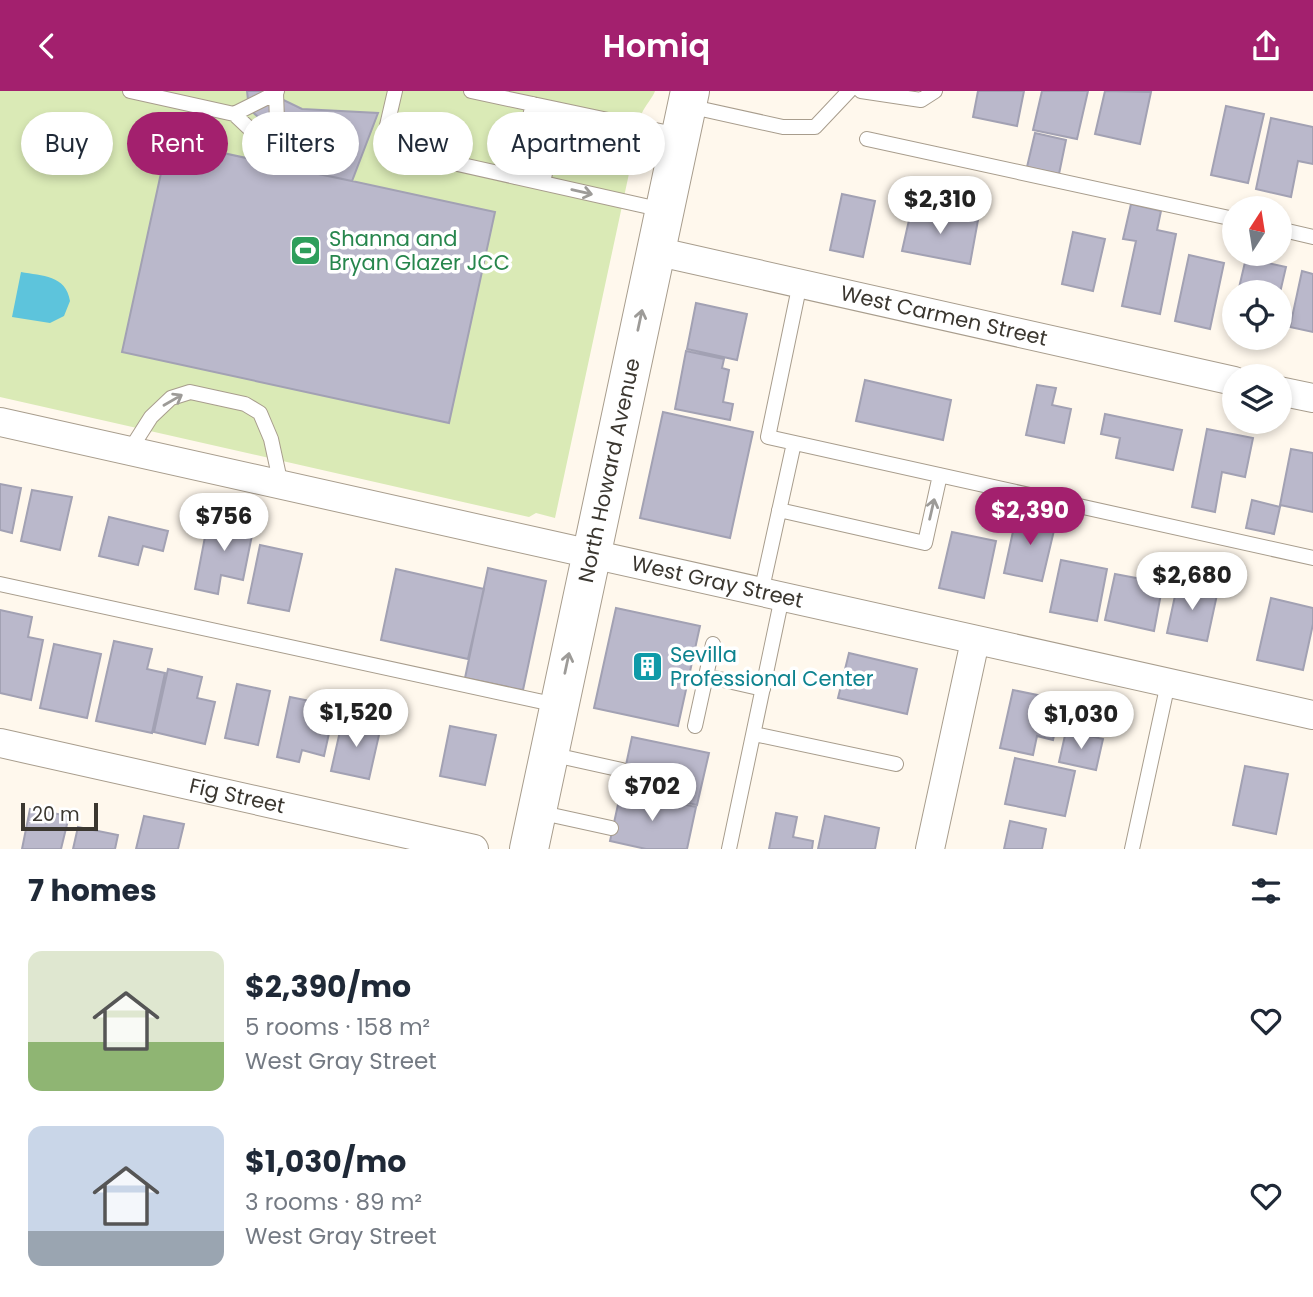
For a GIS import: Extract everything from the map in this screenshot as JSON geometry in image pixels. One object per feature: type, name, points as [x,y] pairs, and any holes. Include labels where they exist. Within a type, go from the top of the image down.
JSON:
[{"type":"main road","name":"North Howard Avenue","points":[[529,849],[686,111]]},
{"type":"street","name":"West Carmen Street","points":[[655,251],[1222,377]]},
{"type":"street","points":[[1292,394],[1313,398]]},
{"type":"street","name":"West Gray Street","points":[[0,422],[1313,715]]},
{"type":"street","points":[[930,849],[975,641]]},
{"type":"street","name":"Fig Street","points":[[0,743],[474,849]]},
{"type":"lane","points":[[130,91],[234,114],[252,131],[277,121],[276,92],[234,114]]},
{"type":"lane","points":[[395,91],[382,147],[664,210]]},
{"type":"lane","points":[[471,91],[558,110],[686,111],[783,127],[815,127],[849,91]]},
{"type":"lane","points":[[861,91],[921,100],[935,91]]},
{"type":"lane","points":[[516,177],[533,104]]},
{"type":"lane","points":[[543,183],[558,110]]},
{"type":"lane","points":[[867,139],[1222,216]]},
{"type":"lane","points":[[1292,232],[1313,237]]},
{"type":"lane","points":[[800,283],[768,437],[1313,558]]},
{"type":"lane","points":[[130,450],[151,417],[171,398],[190,392],[245,404],[260,413],[271,439],[281,485]]},
{"type":"lane","points":[[729,849],[764,689],[779,510],[794,443]]},
{"type":"lane","points":[[779,510],[925,543],[940,475]]},
{"type":"lane","points":[[0,584],[559,705]]},
{"type":"lane","points":[[695,726],[713,644]]},
{"type":"lane","points":[[706,676],[764,689]]},
{"type":"lane","points":[[1132,849],[1168,683]]},
{"type":"lane","points":[[754,734],[896,764]]},
{"type":"lane","points":[[548,754],[622,770]]},
{"type":"lane","points":[[536,812],[611,828]]},
{"type":"green space","name":"Shanna and Bryan Glazer JCC","points":[[0,91],[655,91],[643,112],[487,112],[487,175],[629,175],[555,518],[536,513],[529,517],[0,397]]},
{"type":"water","points":[[21,272],[52,278],[64,286],[70,301],[64,316],[50,323],[12,317]]},
{"type":"building","points":[[247,91],[265,91],[302,109],[359,112],[252,112],[249,109]]},
{"type":"building","points":[[978,91],[1024,91],[1017,126],[973,117]]},
{"type":"building","points":[[1042,91],[1088,91],[1077,139],[1033,130]]},
{"type":"building","points":[[1105,91],[1151,92],[1140,144],[1095,134]]},
{"type":"building","points":[[1226,106],[1264,114],[1248,183],[1211,175]]},
{"type":"building","points":[[359,112],[373,113],[373,126],[359,163]]},
{"type":"building","points":[[1271,118],[1313,127],[1313,164],[1298,161],[1291,196],[1256,189]]},
{"type":"building","points":[[1035,133],[1066,140],[1059,174],[1027,167]]},
{"type":"building","points":[[228,154],[242,157],[242,175],[325,175],[495,212],[449,423],[122,352],[161,175],[228,175]]},
{"type":"building","points":[[323,175],[354,175],[352,181]]},
{"type":"building","points":[[842,194],[875,201],[863,257],[830,250]]},
{"type":"building","points":[[1131,204],[1161,211],[1157,230],[1176,234],[1160,314],[1122,306],[1136,241],[1123,239]]},
{"type":"building","points":[[912,207],[978,220],[970,264],[902,251]]},
{"type":"building","points":[[1073,232],[1105,239],[1093,291],[1062,284]]},
{"type":"building","points":[[1189,255],[1222,263],[1210,329],[1175,321]]},
{"type":"building","points":[[1244,266],[1286,267],[1283,280],[1241,280]]},
{"type":"building","points":[[1302,271],[1313,274],[1313,332],[1292,327]]},
{"type":"building","points":[[696,303],[747,314],[737,360],[687,349]]},
{"type":"building","points":[[686,351],[724,359],[722,368],[729,370],[723,402],[733,404],[730,420],[675,409]]},
{"type":"building","points":[[865,380],[951,400],[943,440],[856,421]]},
{"type":"building","points":[[1037,385],[1056,388],[1052,405],[1071,409],[1064,443],[1026,435]]},
{"type":"building","points":[[663,412],[753,432],[730,538],[640,518]]},
{"type":"building","points":[[1105,414],[1182,430],[1173,470],[1116,458],[1120,438],[1101,434]]},
{"type":"building","points":[[1207,429],[1253,438],[1245,477],[1222,472],[1215,512],[1192,507]]},
{"type":"building","points":[[1291,449],[1313,453],[1313,512],[1280,505]]},
{"type":"building","points":[[0,484],[21,488],[12,533],[0,530]]},
{"type":"building","points":[[32,490],[72,497],[60,550],[21,541]]},
{"type":"building","points":[[1252,500],[1280,507],[1274,534],[1246,528]]},
{"type":"building","points":[[1017,513],[1056,522],[1042,581],[1004,573]]},
{"type":"building","points":[[209,516],[254,525],[243,580],[221,575],[218,594],[195,589]]},
{"type":"building","points":[[109,517],[168,531],[163,551],[143,546],[138,565],[99,556]]},
{"type":"building","points":[[952,532],[996,541],[984,598],[939,588]]},
{"type":"building","points":[[260,545],[302,554],[289,611],[248,603]]},
{"type":"building","points":[[1061,560],[1107,569],[1097,621],[1050,612]]},
{"type":"building","points":[[488,568],[546,581],[523,690],[465,678]]},
{"type":"building","points":[[396,569],[484,589],[468,659],[381,640]]},
{"type":"building","points":[[1115,574],[1163,583],[1154,631],[1105,620]]},
{"type":"building","points":[[1178,582],[1218,590],[1207,641],[1167,633]]},
{"type":"building","points":[[1271,598],[1313,608],[1313,624],[1303,670],[1257,660]]},
{"type":"building","name":"Sevilla Professional Center","points":[[616,608],[700,626],[678,726],[594,708]]},
{"type":"building","points":[[0,610],[32,617],[28,637],[43,640],[31,700],[0,693]]},
{"type":"building","points":[[114,641],[152,649],[147,669],[165,673],[152,733],[96,721]]},
{"type":"building","points":[[54,644],[101,654],[87,718],[40,708]]},
{"type":"building","points":[[849,653],[917,669],[907,714],[838,698]]},
{"type":"building","points":[[168,669],[202,677],[197,698],[215,702],[205,744],[154,732]]},
{"type":"building","points":[[237,684],[270,691],[258,745],[225,738]]},
{"type":"building","points":[[1013,690],[1062,700],[1053,740],[1037,736],[1033,755],[1000,748]]},
{"type":"building","points":[[290,697],[335,706],[324,756],[302,750],[299,762],[277,757]]},
{"type":"building","points":[[343,718],[381,726],[369,779],[331,771]]},
{"type":"building","points":[[450,726],[496,735],[485,785],[440,776]]},
{"type":"building","points":[[1066,731],[1103,739],[1096,770],[1059,762]]},
{"type":"building","points":[[632,737],[709,753],[697,805],[621,788]]},
{"type":"building","points":[[1015,758],[1075,771],[1065,816],[1005,804]]},
{"type":"building","points":[[1245,766],[1288,774],[1276,834],[1233,825]]},
{"type":"building","points":[[621,791],[696,807],[687,849],[646,849],[610,841]]},
{"type":"building","points":[[30,809],[69,816],[61,849],[22,849]]},
{"type":"building","points":[[776,813],[797,817],[793,837],[813,841],[812,849],[769,849]]},
{"type":"building","points":[[144,816],[184,824],[178,849],[136,849]]},
{"type":"building","points":[[825,816],[879,828],[875,849],[818,849]]},
{"type":"building","points":[[1010,821],[1046,829],[1042,849],[1004,849]]},
{"type":"building","points":[[78,827],[118,835],[115,849],[73,849]]},
{"type":"place","name":"Shanna and Bryan Glazer JCC","points":[[306,251]]},
{"type":"place","name":"Sevilla Professional Center","points":[[647,667]]}]
